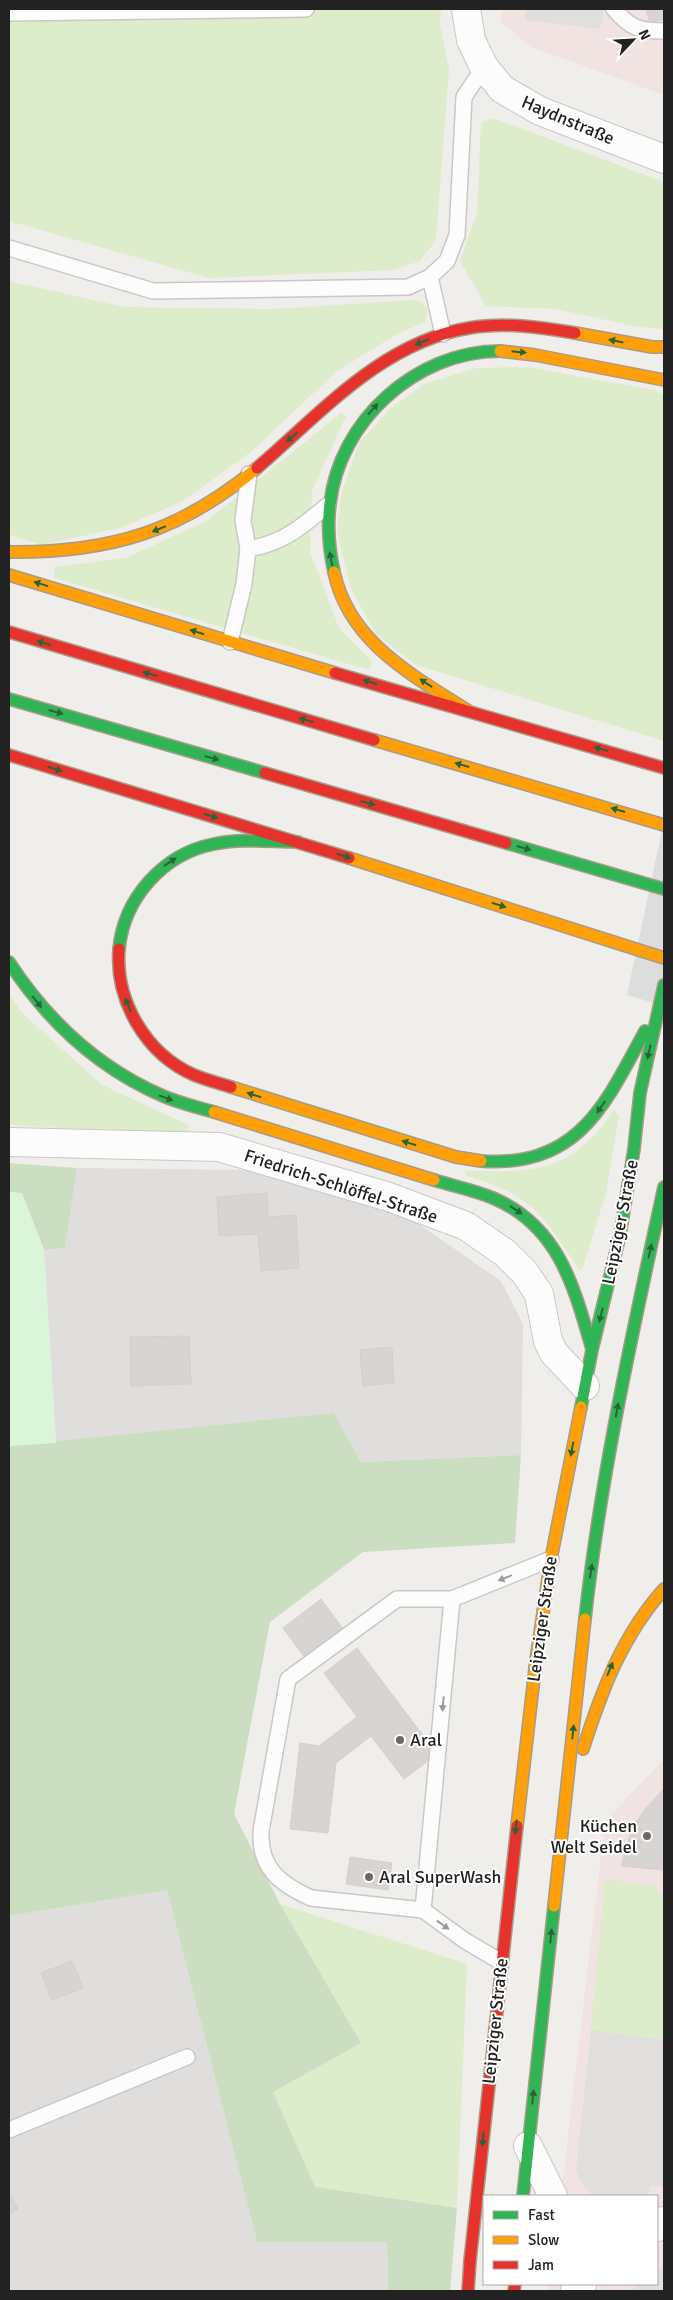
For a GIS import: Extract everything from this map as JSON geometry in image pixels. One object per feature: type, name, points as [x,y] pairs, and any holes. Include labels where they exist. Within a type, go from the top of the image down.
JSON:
[{"type":"main road","points":[[9,552],[40,554],[106,546],[138,538],[190,515],[220,497],[249,474],[351,385],[400,352],[443,334],[468,328],[517,325],[555,329],[652,347],[664,347]]},
{"type":"main road","points":[[467,710],[387,658],[357,624],[343,598],[328,546],[328,506],[338,465],[358,427],[374,407],[393,389],[415,374],[438,363],[463,355],[515,351],[664,380]]},
{"type":"main road","points":[[9,575],[230,642],[664,768]]},
{"type":"main road","points":[[9,632],[664,825]]},
{"type":"main road","points":[[9,699],[664,889]]},
{"type":"main road","points":[[9,755],[298,842],[664,958]]},
{"type":"main road","points":[[298,842],[231,841],[210,844],[190,851],[171,861],[154,874],[140,890],[129,908],[121,927],[118,954],[122,987],[128,1006],[136,1024],[161,1054],[194,1075],[456,1157],[490,1163],[517,1162],[537,1157],[557,1148],[576,1135],[592,1120],[605,1102],[660,1004]]},
{"type":"main road","points":[[9,962],[28,991],[68,1036],[99,1061],[138,1086],[164,1098],[494,1198],[513,1208],[537,1226],[559,1254],[568,1272],[592,1350]]},
{"type":"main road","name":"Leipziger Straße","points":[[485,2195],[501,1962],[536,1660],[550,1559],[592,1350],[620,1235],[634,1149],[640,1093],[664,985]]},
{"type":"main road","name":"Leipziger Straße","points":[[523,2195],[594,1548],[617,1406],[664,1187]]},
{"type":"main road","points":[[566,1798],[613,1662],[636,1621],[664,1589]]},
{"type":"main road","name":"Leipziger Straße","points":[[468,2291],[480,2262],[483,2219]]},
{"type":"street","name":"Haydnstraße","points":[[466,9],[471,40],[484,66],[502,89],[540,111],[664,159]]},
{"type":"street","name":"Friedrich-Schlöffel-Straße","points":[[9,1142],[219,1147],[389,1197],[466,1226],[505,1253],[525,1273],[539,1294],[548,1340],[554,1352],[585,1386]]},
{"type":"street","points":[[528,2146],[552,2195]]},
{"type":"lane","points":[[9,13],[306,9]]},
{"type":"lane","points":[[614,9],[627,24],[649,31],[664,31]]},
{"type":"lane","points":[[9,248],[152,291],[408,287],[430,277],[447,260],[457,235],[464,97],[484,66]]},
{"type":"lane","points":[[430,277],[443,334]]},
{"type":"lane","points":[[230,642],[244,584],[248,550],[243,520],[249,474]]},
{"type":"lane","points":[[248,550],[269,546],[294,532],[328,506]]},
{"type":"lane","points":[[501,1962],[464,1940],[423,1910],[311,1898],[295,1891],[271,1871],[263,1856],[261,1831],[288,1679],[397,1599],[452,1599],[550,1559]]},
{"type":"lane","points":[[423,1910],[452,1599]]},
{"type":"lane","points":[[9,2130],[187,2057]]},
{"type":"shaded area","points":[[502,9],[664,9],[664,95],[531,47],[500,22]]},
{"type":"shaded area","points":[[526,9],[604,9],[600,29],[525,20]]},
{"type":"shaded area","points":[[77,1168],[251,1170],[407,1216],[501,1281],[523,1324],[521,1455],[361,1462],[334,1413],[56,1443],[44,1250],[65,1248]]},
{"type":"shaded area","points":[[664,1759],[664,2291],[547,2291],[548,2285],[658,2285],[658,2195],[561,2195],[605,1821]]},
{"type":"shaded area","points":[[167,1890],[257,2242],[387,2242],[388,2291],[9,2291],[9,1916]]},
{"type":"shaded area","points":[[591,2030],[664,2040],[664,2186],[650,2186],[649,2195],[592,2195],[582,2184],[576,2171]]},
{"type":"shaded area","points":[[664,2266],[664,2291],[630,2291],[639,2285],[658,2285],[658,2270]]},
{"type":"green space","points":[[9,9],[441,9],[440,25],[449,69],[436,240],[420,261],[394,270],[209,278],[9,221]]},
{"type":"green space","points":[[493,118],[664,182],[664,329],[638,327],[556,309],[486,306],[460,261],[477,213],[481,123]]},
{"type":"green space","points":[[9,281],[124,307],[271,309],[417,300],[427,308],[426,322],[397,334],[336,372],[252,451],[183,501],[123,527],[42,545],[9,535]]},
{"type":"green space","points":[[527,367],[654,390],[664,395],[664,741],[416,665],[376,634],[351,589],[337,533],[341,494],[359,443],[391,408],[424,384],[476,368]]},
{"type":"green space","points":[[341,413],[346,416],[312,491],[310,552],[339,628],[372,661],[369,670],[54,578],[54,567],[126,558],[208,520]]},
{"type":"green space","points":[[9,993],[21,1012],[102,1085],[189,1125],[187,1135],[9,1125]]},
{"type":"green space","points":[[614,1110],[619,1116],[606,1193],[582,1270],[578,1268],[555,1234],[533,1209],[521,1199],[506,1191],[467,1176],[465,1171],[515,1171],[547,1166],[576,1152],[590,1140]]},
{"type":"green space","points":[[9,1163],[77,1168],[65,1248],[44,1250],[22,1194],[9,1192]]},
{"type":"green space","points":[[9,1192],[22,1193],[44,1250],[56,1443],[9,1446]]},
{"type":"green space","points":[[334,1413],[361,1462],[521,1455],[515,1543],[363,1552],[270,1622],[234,1814],[280,1904],[361,2043],[273,2092],[315,2187],[457,2208],[450,2291],[388,2291],[387,2242],[257,2242],[167,1890],[9,1916],[9,1446]]},
{"type":"green space","points":[[605,1879],[654,1886],[664,1897],[664,2040],[591,2030]]},
{"type":"green space","points":[[280,1904],[467,1964],[457,2208],[315,2188],[272,2092],[361,2043]]},
{"type":"pier","points":[[664,821],[664,1006],[627,995]]},
{"type":"building","points":[[646,9],[664,9],[664,19],[650,23]]},
{"type":"building","points":[[267,1193],[268,1217],[296,1215],[299,1268],[261,1271],[258,1234],[219,1236],[217,1197]]},
{"type":"building","points":[[189,1336],[191,1384],[131,1386],[130,1337]]},
{"type":"building","points":[[392,1347],[394,1383],[363,1386],[360,1350]]},
{"type":"building","points":[[321,1599],[344,1630],[306,1659],[283,1628]]},
{"type":"building","name":"Aral","points":[[357,1648],[437,1754],[404,1779],[371,1736],[336,1763],[328,1833],[290,1829],[300,1743],[319,1746],[357,1717],[324,1673]]},
{"type":"building","name":"Küchen Welt Seidel","points":[[664,1789],[664,1870],[622,1866],[626,1845],[634,1826],[645,1809]]},
{"type":"building","name":"Aral SuperWash","points":[[350,1857],[392,1863],[388,1890],[346,1884]]},
{"type":"building","points":[[72,1961],[83,1988],[52,2000],[41,1973]]},
{"type":"building","points":[[9,2192],[18,2209],[9,2214]]},
{"type":"traffic: fast","points":[[334,572],[329,538],[329,521],[330,504],[336,474],[349,445],[366,419],[387,396],[412,378],[439,363],[469,354],[500,351]]},
{"type":"traffic: fast","points":[[9,699],[265,773]]},
{"type":"traffic: fast","points":[[119,949],[122,930],[138,896],[149,881],[178,857],[195,849],[224,842],[298,842]]},
{"type":"traffic: fast","points":[[506,843],[664,889]]},
{"type":"traffic: fast","points":[[9,962],[57,1023],[96,1057],[139,1085],[182,1103],[214,1112]]},
{"type":"traffic: fast","points":[[581,1407],[592,1350],[620,1235],[634,1149],[640,1093],[664,985]]},
{"type":"traffic: fast","points":[[481,1161],[514,1160],[542,1154],[565,1142],[584,1126],[601,1106],[616,1084],[645,1031]]},
{"type":"traffic: fast","points":[[434,1180],[493,1198],[515,1210],[534,1225],[549,1242],[570,1281],[592,1349]]},
{"type":"traffic: fast","points":[[585,1619],[609,1456],[664,1187]]},
{"type":"traffic: fast","points":[[523,2195],[554,1906]]},
{"type":"traffic: slow","points":[[575,333],[652,347],[664,347]]},
{"type":"traffic: slow","points":[[500,351],[535,355],[664,380]]},
{"type":"traffic: slow","points":[[9,552],[79,548],[111,543],[142,534],[171,523],[200,508],[257,468]]},
{"type":"traffic: slow","points":[[334,572],[342,597],[353,618],[368,637],[386,654],[425,684],[467,710]]},
{"type":"traffic: slow","points":[[9,575],[335,673]]},
{"type":"traffic: slow","points":[[374,740],[664,825]]},
{"type":"traffic: slow","points":[[349,858],[664,958]]},
{"type":"traffic: slow","points":[[231,1087],[456,1157],[481,1161]]},
{"type":"traffic: slow","points":[[214,1112],[434,1180]]},
{"type":"traffic: slow","points":[[517,1826],[536,1660],[551,1559],[581,1407]]},
{"type":"traffic: slow","points":[[583,1749],[615,1664],[636,1626],[664,1589]]},
{"type":"traffic: slow","points":[[554,1906],[585,1619]]},
{"type":"traffic: jam","points":[[257,468],[354,383],[380,364],[408,348],[437,336],[482,326],[522,326],[575,333]]},
{"type":"traffic: jam","points":[[9,632],[374,740]]},
{"type":"traffic: jam","points":[[335,673],[664,768]]},
{"type":"traffic: jam","points":[[9,755],[349,858]]},
{"type":"traffic: jam","points":[[265,773],[506,843]]},
{"type":"traffic: jam","points":[[119,949],[122,988],[128,1006],[148,1040],[161,1054],[177,1066],[194,1075],[231,1087]]},
{"type":"traffic: jam","points":[[470,2261],[517,1826]]},
{"type":"traffic: jam","points":[[468,2291],[470,2261]]},
{"type":"traffic: jam","points":[[514,2291],[515,2285]]},
{"type":"place","name":"Aral","points":[[400,1740]]},
{"type":"place","name":"Küchen Welt Seidel","points":[[647,1836]]},
{"type":"place","name":"Aral SuperWash","points":[[369,1877]]}]
